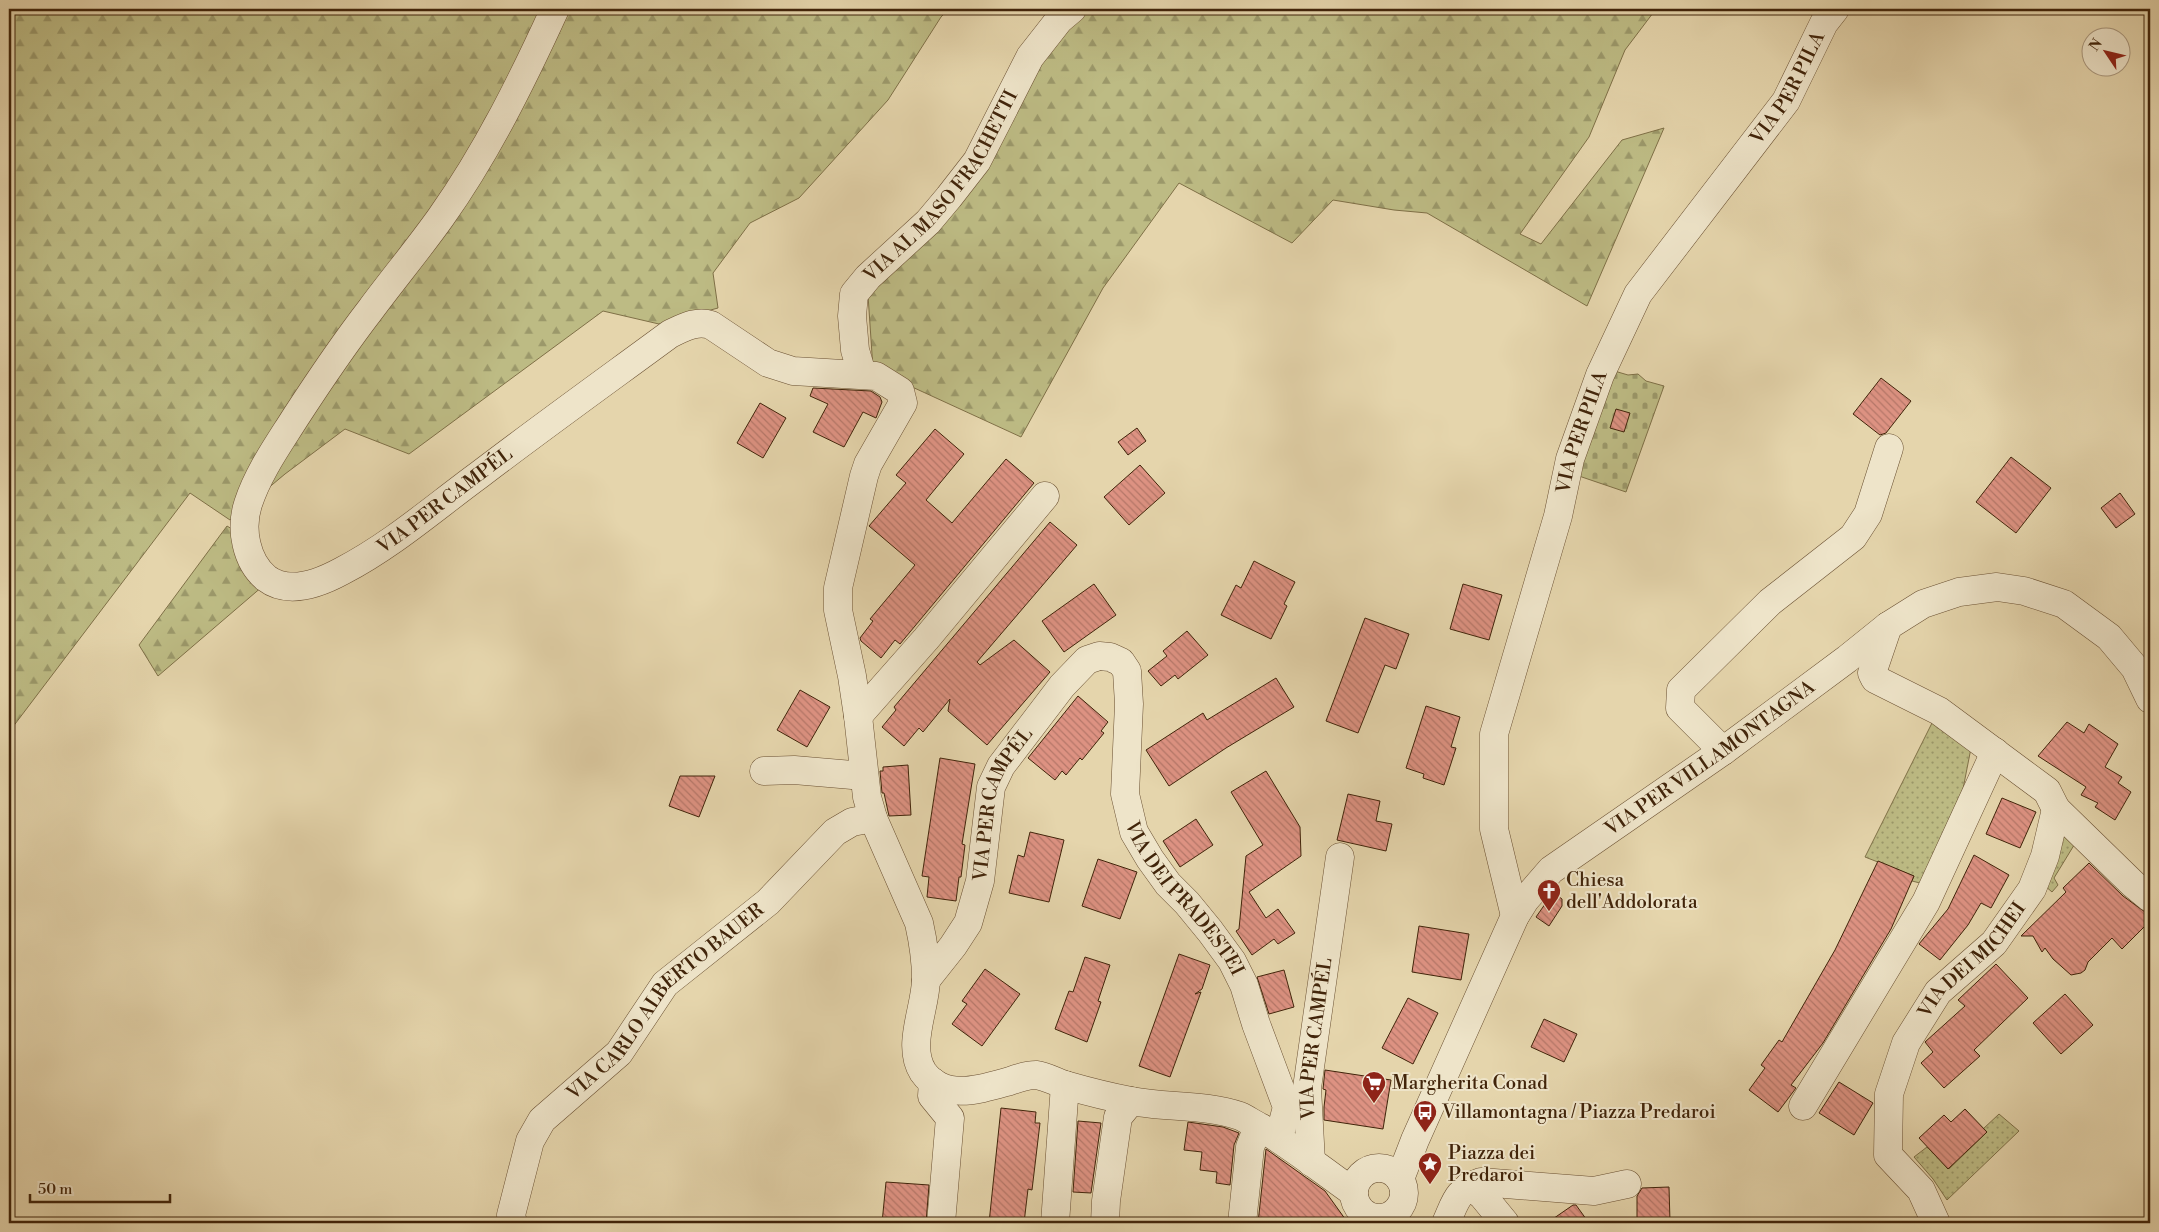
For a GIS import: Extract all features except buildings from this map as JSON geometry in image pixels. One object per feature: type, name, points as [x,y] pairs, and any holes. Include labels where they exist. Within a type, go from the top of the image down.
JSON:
[{"type":"street","name":"VIA PER CAMPÉL","points":[[555,9],[479,160],[441,217],[327,369],[273,452],[248,505],[245,522],[245,538],[249,553],[256,567],[276,585],[290,587],[331,577],[412,527],[484,471],[670,334],[692,325],[703,323],[710,325],[768,363],[793,371],[876,376],[900,391],[903,403],[868,464],[838,588],[838,610],[852,676],[867,797],[873,818],[919,922],[923,938],[926,980],[918,1026],[917,1044],[919,1061],[923,1072],[933,1082],[951,1091],[966,1092],[1036,1076],[1131,1101],[1215,1110],[1241,1117],[1268,1132],[1353,1192]]},
{"type":"street","name":"VIA AL MASO FRACHETTI","points":[[862,374],[855,350],[852,316],[854,294],[868,277],[928,222],[977,161],[1030,57],[1059,20],[1072,9]]},
{"type":"street","name":"VIA PER PILA","points":[[1515,916],[1504,879],[1494,829],[1494,734],[1558,516],[1570,459],[1583,422],[1600,376],[1638,294],[1786,101],[1824,24],[1835,9]]},
{"type":"street","points":[[1723,751],[1680,708],[1681,690],[1770,602],[1853,537],[1868,514],[1889,448]]},
{"type":"street","points":[[858,716],[939,624],[1045,496]]},
{"type":"street","name":"VIA PER VILLAMONTAGNA","points":[[1400,1180],[1415,1140],[1515,916],[1525,900],[1551,870],[1723,751],[1847,659],[1888,626],[1923,604],[1959,592],[1996,587],[2024,591],[2064,604],[2108,637],[2136,668],[2150,699]]},
{"type":"street","points":[[1888,626],[1872,673],[1875,679],[1939,711],[2047,791],[2056,808],[2133,884],[2150,898]]},
{"type":"street","name":"VIA PER CAMPÉL","points":[[926,980],[953,946],[968,923],[980,881],[992,787],[1001,766],[1056,694],[1087,660],[1099,656],[1110,657]]},
{"type":"street","name":"VIA DEI PRADESTEI","points":[[1110,657],[1121,662],[1127,671],[1129,704],[1125,794],[1134,832],[1168,884],[1187,903],[1232,961],[1244,985],[1256,1024],[1287,1107],[1268,1132]]},
{"type":"street","points":[[1802,1106],[1926,902],[1995,752]]},
{"type":"street","points":[[764,771],[794,770],[864,776]]},
{"type":"street","name":"VIA DEI MICHEI","points":[[1936,1223],[1921,1190],[1888,1155],[1889,1094],[1906,1043],[1938,992],[1994,942],[2032,889],[2045,856],[2056,808]]},
{"type":"street","name":"VIA CARLO ALBERTO BAUER","points":[[513,1223],[511,1215],[530,1141],[542,1120],[619,1054],[665,984],[768,902],[835,832],[852,822],[873,818]]},
{"type":"street","name":"VIA PER CAMPÉL","points":[[1311,1162],[1307,1088],[1340,857]]},
{"type":"street","name":"VIA PER CAMPÉL","points":[[933,1082],[932,1096],[950,1118],[948,1165],[940,1223]]},
{"type":"street","points":[[1055,1223],[1065,1085]]},
{"type":"street","points":[[1106,1223],[1106,1201],[1118,1117],[1131,1101]]},
{"type":"street","points":[[1242,1223],[1250,1147],[1268,1132]]},
{"type":"street","points":[[1372,1168],[1383,1168],[1393,1172],[1400,1180],[1404,1188],[1404,1198],[1401,1207],[1394,1214],[1377,1221],[1364,1215],[1356,1205],[1353,1192],[1356,1182],[1362,1173],[1372,1168]]},
{"type":"street","points":[[1446,1223],[1460,1193],[1469,1186],[1481,1182],[1594,1191],[1627,1184]]},
{"type":"street","points":[[1469,1186],[1482,1195],[1505,1223]]},
{"type":"green space","points":[[9,9],[949,9],[941,17],[888,100],[799,198],[750,223],[713,273],[718,308],[659,324],[603,311],[409,454],[345,429],[285,474],[230,520],[190,493],[9,732]]},
{"type":"green space","points":[[1085,9],[1656,9],[1625,50],[1589,137],[1520,234],[1541,244],[1622,140],[1664,128],[1587,306],[1427,213],[1394,210],[1333,200],[1292,243],[1179,183],[1103,288],[1021,437],[873,369],[868,295],[984,174],[1034,67]]},
{"type":"green space","points":[[1611,370],[1628,375],[1638,374],[1646,381],[1664,386],[1626,492],[1573,474]]},
{"type":"green space","points":[[227,526],[237,532],[263,586],[158,676],[139,645]]},
{"type":"green space","points":[[1934,719],[1972,743],[1963,789],[1920,883],[1912,881],[1914,876],[1865,857]]},
{"type":"green space","points":[[2064,832],[2079,837],[2054,878],[2058,885],[2052,892],[2044,885]]},
{"type":"green space","points":[[1999,1114],[2019,1131],[1947,1200],[1933,1179],[1914,1157],[1927,1147],[1949,1169],[1986,1133],[1983,1129]]},
{"type":"place","name":"Chiesa dell'Addolorata","points":[[1549,912]]},
{"type":"place","name":"Margherita Conad","points":[[1374,1104]]},
{"type":"place","name":"Villamontagna / Piazza Predaroi","points":[[1425,1133]]},
{"type":"place","name":"Piazza dei Predaroi","points":[[1430,1185]]}]
